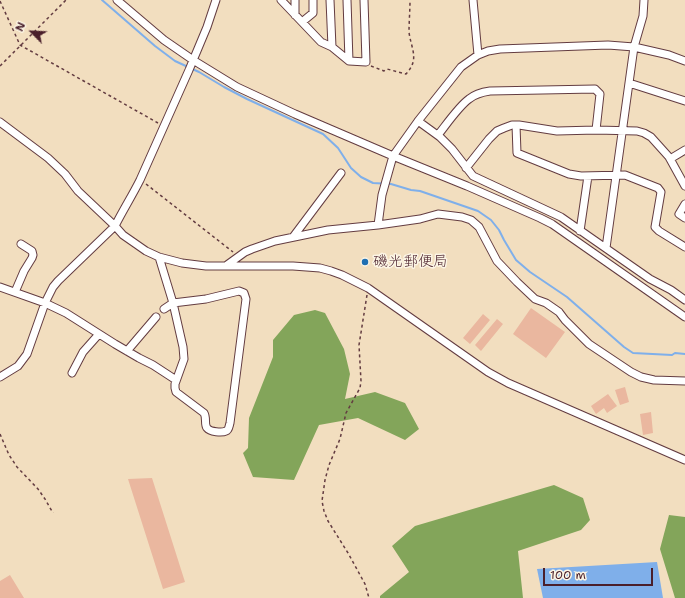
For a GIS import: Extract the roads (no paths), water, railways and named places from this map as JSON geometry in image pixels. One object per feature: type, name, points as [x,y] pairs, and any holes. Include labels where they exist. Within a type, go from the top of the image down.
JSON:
[{"type":"street","points":[[117,0],[191,65],[295,114],[467,186],[552,224],[685,317]]},
{"type":"street","points":[[1,375],[18,366],[27,354],[45,303],[53,287],[115,226],[140,180],[164,127],[207,27],[216,0]]},
{"type":"street","points":[[281,0],[321,42],[332,47],[349,61],[366,62],[364,0]]},
{"type":"street","points":[[295,0],[295,14]]},
{"type":"street","points":[[302,22],[313,13],[313,0]]},
{"type":"street","points":[[330,0],[332,47]]},
{"type":"street","points":[[347,0],[349,61]]},
{"type":"street","points":[[473,0],[478,55]]},
{"type":"street","points":[[606,248],[634,47],[643,16],[644,0]]},
{"type":"street","points":[[378,225],[383,191],[393,156],[418,120],[462,67],[478,55],[488,51],[500,49],[608,45],[634,47],[669,55],[685,61]]},
{"type":"street","points":[[629,83],[685,101]]},
{"type":"street","points":[[438,135],[469,99],[476,94],[490,91],[595,89],[600,94],[596,130]]},
{"type":"street","points":[[418,120],[438,135],[452,149],[473,176],[561,218],[650,279],[671,290],[685,300]]},
{"type":"street","points":[[0,122],[48,158],[65,174],[78,191],[115,226],[122,235],[146,251],[159,257],[182,263],[206,266],[293,266],[320,268],[342,275],[368,288],[488,372],[508,383],[685,460]]},
{"type":"street","points":[[466,168],[497,131],[512,125],[557,131],[637,131],[651,137],[670,159],[685,186]]},
{"type":"street","points":[[516,125],[517,152],[569,174],[588,176],[625,174],[658,188],[661,192],[655,227],[685,247]]},
{"type":"street","points":[[670,159],[685,150]]},
{"type":"street","points":[[293,237],[341,173]]},
{"type":"street","points":[[580,231],[588,176]]},
{"type":"street","points":[[685,204],[679,214],[685,218]]},
{"type":"street","points":[[227,265],[245,252],[252,249],[293,237],[328,230],[420,220],[438,214],[462,217],[471,220],[479,226],[484,233],[497,261],[516,282],[535,299],[546,303],[559,312],[589,344],[641,377],[654,380],[685,380]]},
{"type":"street","points":[[15,292],[33,255],[32,251],[22,244]]},
{"type":"street","points":[[159,257],[172,303],[183,347],[184,359],[176,380],[176,392],[204,413],[206,416],[206,427],[208,430],[224,432],[227,430],[230,423],[246,299],[244,293],[239,291],[206,299],[172,303],[164,309]]},
{"type":"street","points":[[0,287],[45,303],[66,313],[176,380]]},
{"type":"street","points":[[127,351],[156,317]]},
{"type":"street","points":[[72,373],[82,352],[99,334]]},
{"type":"water","points":[[657,562],[663,598],[543,598],[537,569]]},
{"type":"waterway","points":[[102,0],[155,46],[175,61],[199,72],[247,99],[323,134],[338,148],[351,168],[361,177],[373,183],[391,184],[420,191],[478,211],[491,220],[499,230],[516,260],[530,272],[567,297],[624,347],[633,353],[672,355],[675,353],[685,354]]},
{"type":"place","name":"磯光郵便局","points":[[365,262]]}]
